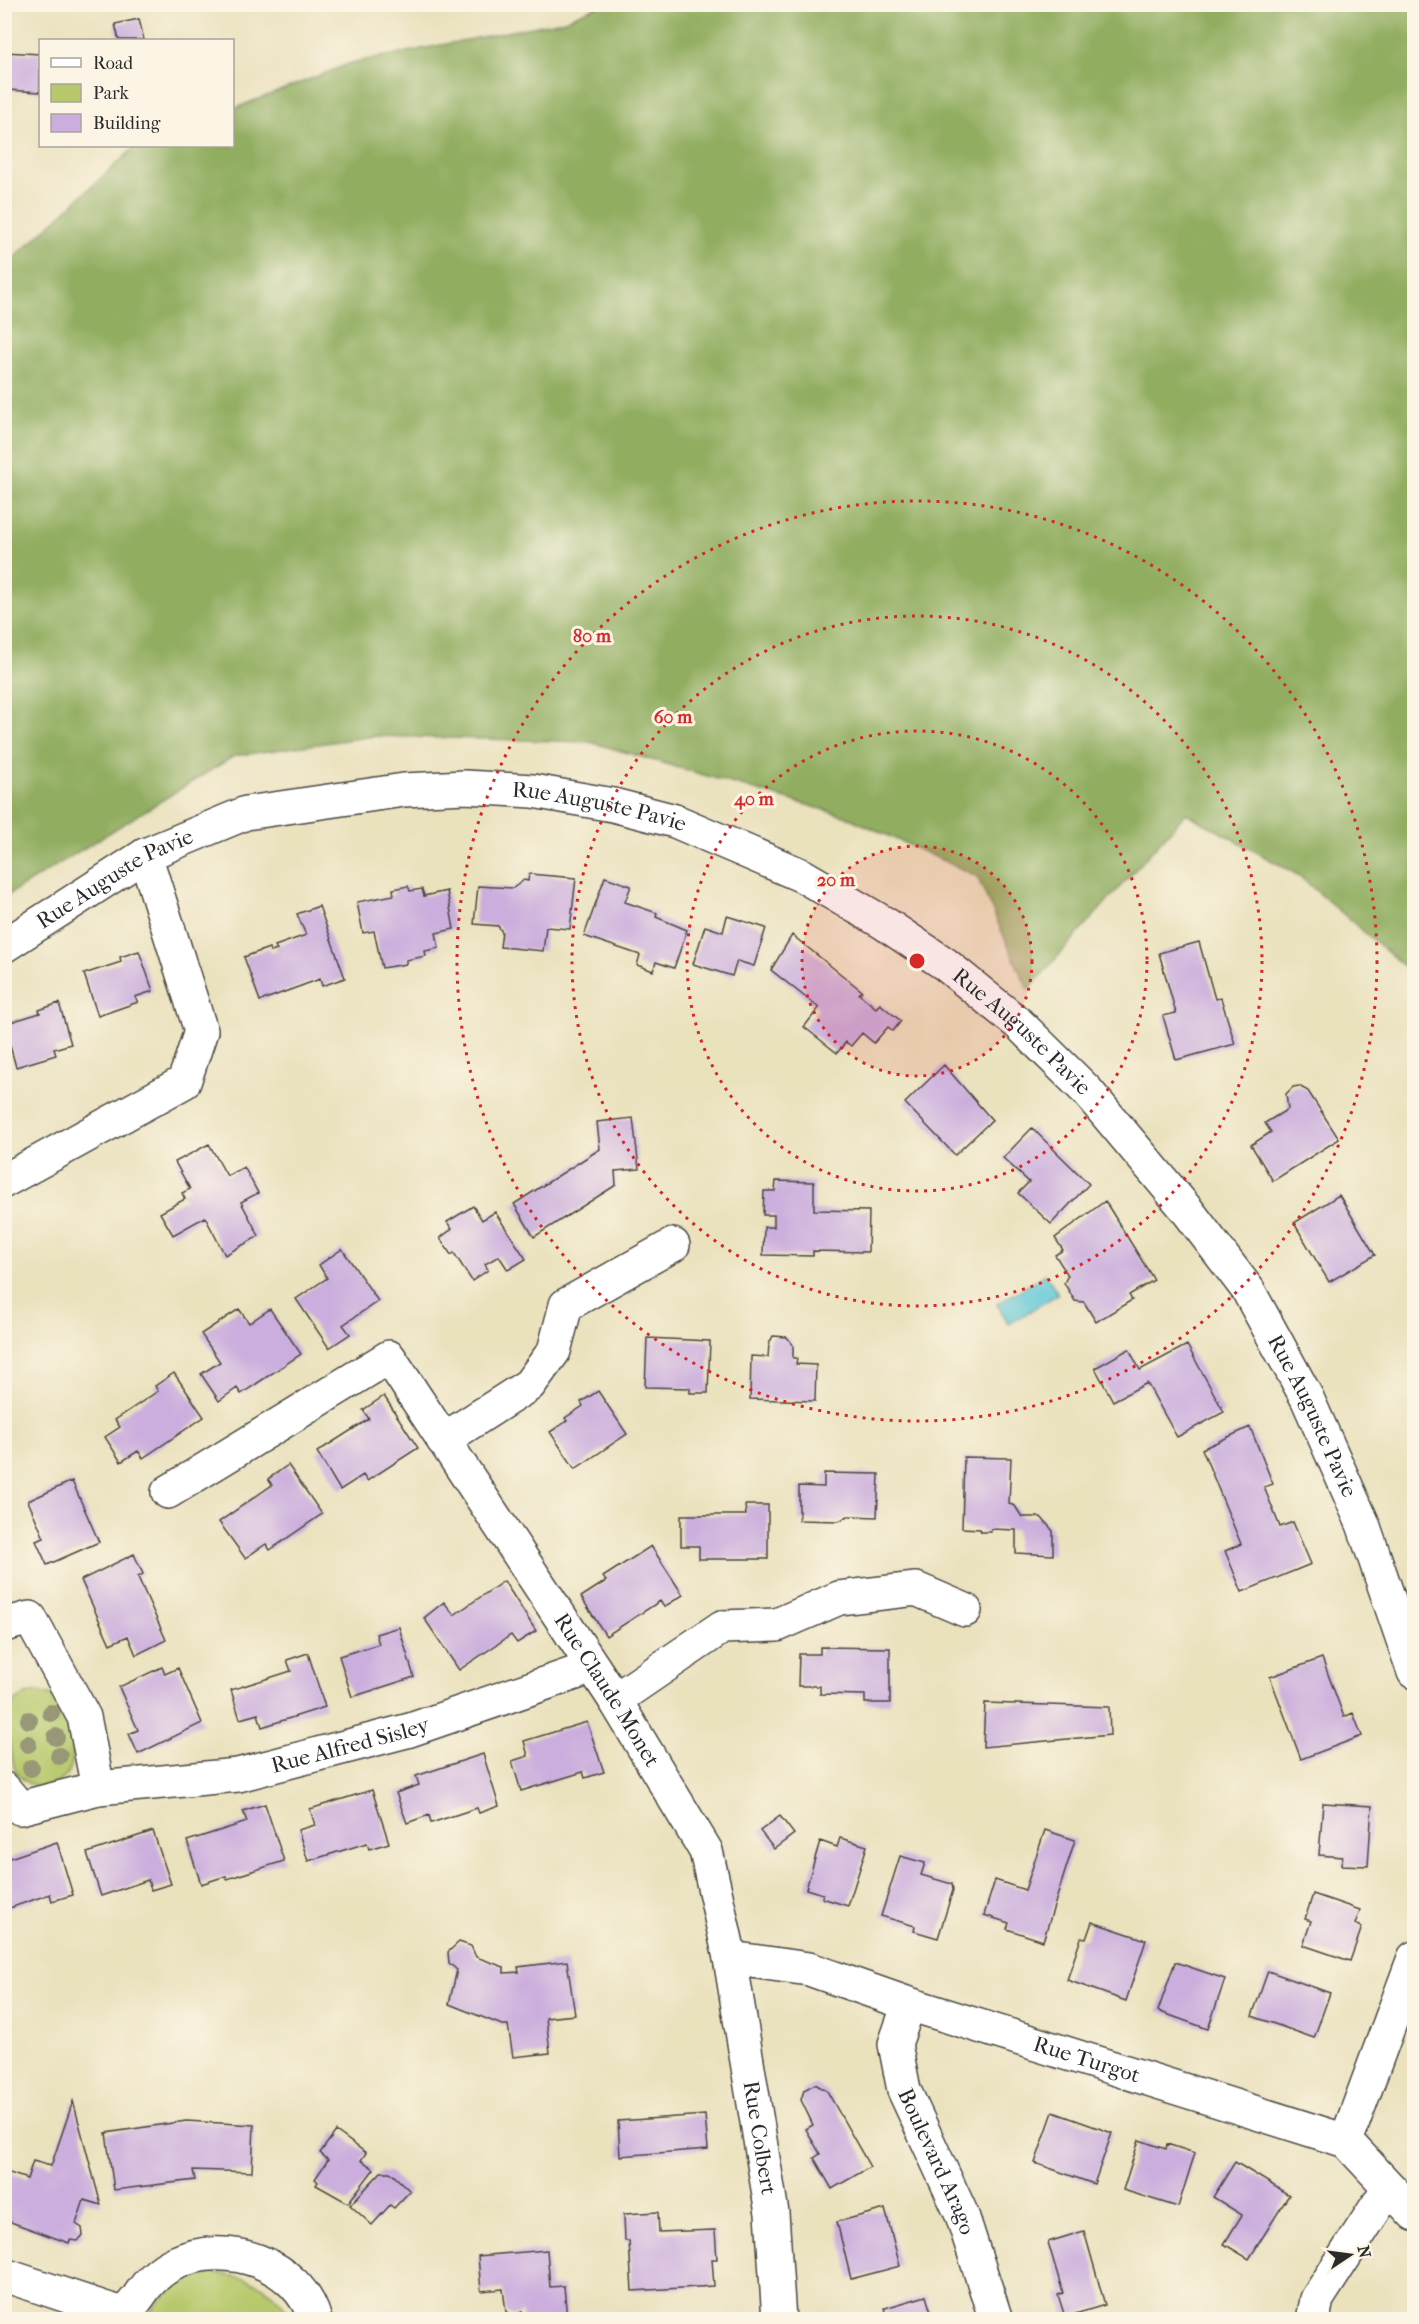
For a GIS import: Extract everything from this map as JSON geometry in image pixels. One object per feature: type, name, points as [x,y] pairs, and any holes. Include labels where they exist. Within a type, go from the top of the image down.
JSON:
[{"type":"street","name":"Rue Auguste Pavie","points":[[4,946],[145,855],[246,813],[404,790],[465,787],[533,790],[613,805],[675,821],[803,876],[884,923],[945,964],[1019,1024],[1087,1091],[1187,1210],[1248,1290],[1307,1398],[1363,1524],[1414,1672]]},
{"type":"street","points":[[4,1181],[184,1082],[201,1031],[145,855]]},
{"type":"street","points":[[443,1440],[530,1385],[554,1350],[566,1305],[673,1245]]},
{"type":"street","name":"Rue Claude Monet","points":[[168,1492],[389,1357],[615,1700],[706,1851],[730,1958]]},
{"type":"street","points":[[615,1700],[722,1627],[777,1626],[839,1598],[916,1589],[965,1610]]},
{"type":"street","points":[[4,1625],[30,1618],[84,1717],[98,1788]]},
{"type":"street","name":"Rue Alfred Sisley","points":[[4,1789],[20,1808],[98,1788],[238,1775],[410,1730],[592,1667]]},
{"type":"street","name":"Rue Turgot","points":[[730,1958],[809,1970],[909,2004],[1346,2141]]},
{"type":"street","name":"Rue Colbert","points":[[730,1958],[772,2213],[779,2319]]},
{"type":"street","points":[[1414,1958],[1346,2141],[1388,2189],[1414,2214]]},
{"type":"street","name":"Boulevard Arago","points":[[909,2004],[895,2044],[904,2090],[962,2215],[996,2319]]},
{"type":"street","points":[[1313,2319],[1317,2299],[1388,2189]]},
{"type":"street","points":[[4,2275],[125,2317],[150,2280],[175,2263],[210,2253],[257,2259],[288,2278],[311,2308],[315,2319]]},
{"type":"green space","points":[[603,4],[1414,5],[1414,975],[1298,875],[1186,813],[1028,990],[977,876],[845,816],[590,742],[374,736],[234,756],[5,897],[5,266],[135,147],[234,147],[234,109],[351,63],[562,21]]},
{"type":"green space","points":[[39,1692],[56,1699],[61,1705],[68,1723],[72,1746],[71,1766],[68,1773],[58,1782],[45,1786],[32,1785],[17,1774],[8,1737],[8,1718],[14,1704],[19,1698]]},
{"type":"green space","points":[[208,2273],[235,2276],[257,2284],[276,2297],[292,2319],[145,2319],[165,2295],[179,2285]]},
{"type":"water","points":[[1046,1274],[1058,1294],[1009,1324],[997,1304]]},
{"type":"building","points":[[139,19],[144,39],[119,39],[115,24]]},
{"type":"building","points":[[5,52],[39,54],[39,92],[7,90]]},
{"type":"building","points":[[529,874],[576,878],[570,929],[546,927],[543,951],[500,947],[502,932],[498,926],[474,924],[478,886],[513,888],[524,880],[528,881]]},
{"type":"building","points":[[605,877],[631,886],[625,902],[657,913],[656,917],[687,930],[674,968],[656,962],[653,971],[637,965],[640,955],[584,936]]},
{"type":"building","points":[[408,886],[410,891],[422,889],[424,896],[447,891],[454,929],[436,933],[439,948],[425,951],[426,956],[406,960],[406,964],[382,968],[374,931],[363,933],[357,902],[394,895],[393,889]]},
{"type":"building","points":[[319,906],[345,978],[322,986],[320,979],[260,1001],[244,957],[269,948],[271,952],[277,950],[275,946],[306,935],[297,914]]},
{"type":"building","points":[[727,916],[766,928],[754,966],[737,961],[732,976],[693,964],[705,926],[723,932]]},
{"type":"building","points":[[792,935],[862,991],[859,994],[876,1008],[880,1004],[901,1021],[893,1031],[888,1027],[874,1043],[862,1033],[851,1046],[846,1042],[837,1053],[804,1027],[819,1008],[771,970]]},
{"type":"building","points":[[1199,942],[1215,999],[1221,998],[1235,1044],[1176,1060],[1163,1016],[1176,1013],[1159,953]]},
{"type":"building","points":[[139,951],[153,991],[135,997],[138,1002],[98,1016],[84,974],[121,962],[120,957]]},
{"type":"building","points":[[59,1003],[71,1044],[54,1049],[56,1055],[16,1067],[4,1024],[40,1013],[39,1010]]},
{"type":"building","points":[[944,1065],[992,1120],[955,1155],[905,1103]]},
{"type":"building","points":[[1299,1086],[1308,1091],[1339,1139],[1273,1181],[1251,1145],[1271,1132],[1265,1123],[1288,1109],[1286,1094],[1293,1087]]},
{"type":"building","points":[[633,1118],[639,1169],[615,1171],[616,1185],[534,1237],[514,1204],[600,1149],[597,1122]]},
{"type":"building","points":[[1032,1128],[1089,1184],[1051,1224],[1018,1193],[1029,1182],[1003,1158]]},
{"type":"building","points":[[209,1144],[227,1176],[244,1167],[258,1193],[241,1202],[259,1236],[225,1255],[205,1217],[173,1235],[160,1213],[185,1199],[182,1193],[190,1189],[175,1162]]},
{"type":"building","points":[[776,1181],[814,1182],[814,1210],[869,1211],[868,1252],[813,1251],[813,1256],[763,1255],[764,1227],[774,1227],[774,1215],[763,1215],[764,1191],[775,1191]]},
{"type":"building","points":[[1339,1195],[1375,1255],[1329,1282],[1294,1223]]},
{"type":"building","points":[[1105,1201],[1154,1280],[1129,1295],[1132,1300],[1096,1322],[1084,1302],[1075,1301],[1064,1283],[1068,1275],[1055,1255],[1063,1250],[1055,1238]]},
{"type":"building","points":[[473,1206],[482,1220],[495,1212],[526,1259],[508,1270],[499,1256],[485,1264],[488,1270],[472,1281],[454,1253],[451,1255],[440,1238],[452,1229],[447,1222]]},
{"type":"building","points":[[342,1249],[378,1301],[343,1325],[350,1334],[329,1348],[296,1299],[327,1278],[319,1265]]},
{"type":"building","points":[[239,1309],[249,1323],[270,1309],[301,1354],[241,1394],[237,1388],[219,1401],[201,1374],[220,1362],[201,1334]]},
{"type":"building","points":[[773,1336],[787,1337],[793,1345],[793,1358],[797,1358],[796,1364],[816,1365],[815,1401],[750,1399],[751,1356],[768,1357],[769,1344]]},
{"type":"building","points":[[647,1338],[710,1341],[708,1393],[690,1393],[690,1388],[645,1387]]},
{"type":"building","points":[[1187,1345],[1224,1412],[1177,1437],[1147,1383],[1113,1401],[1095,1368],[1129,1349],[1140,1370]]},
{"type":"building","points":[[174,1373],[204,1417],[143,1458],[138,1451],[121,1462],[105,1437],[120,1427],[115,1420],[158,1391],[155,1386]]},
{"type":"building","points":[[598,1391],[627,1434],[575,1469],[550,1432],[567,1421],[565,1418],[583,1406],[581,1402]]},
{"type":"building","points":[[384,1396],[418,1448],[367,1481],[363,1475],[340,1490],[317,1452],[369,1419],[363,1410]]},
{"type":"building","points":[[1250,1427],[1273,1484],[1264,1487],[1280,1527],[1293,1522],[1311,1564],[1242,1592],[1225,1551],[1241,1544],[1202,1449]]},
{"type":"building","points":[[964,1457],[1011,1458],[1009,1504],[1015,1506],[1022,1517],[1041,1517],[1053,1531],[1053,1555],[1016,1553],[1016,1530],[991,1529],[991,1532],[981,1532],[980,1529],[962,1528]]},
{"type":"building","points":[[288,1465],[322,1514],[270,1550],[266,1544],[245,1558],[219,1522],[272,1485],[268,1479]]},
{"type":"building","points":[[824,1473],[879,1474],[877,1517],[848,1516],[839,1521],[799,1520],[799,1486],[824,1487]]},
{"type":"building","points":[[72,1481],[99,1542],[47,1565],[36,1541],[44,1538],[28,1501]]},
{"type":"building","points":[[745,1505],[768,1505],[768,1559],[699,1559],[699,1546],[681,1546],[681,1515],[746,1515]]},
{"type":"building","points":[[651,1546],[683,1595],[664,1607],[660,1601],[606,1636],[581,1597],[606,1581],[603,1577]]},
{"type":"building","points":[[134,1554],[143,1574],[138,1577],[166,1640],[136,1655],[128,1636],[110,1644],[81,1580]]},
{"type":"building","points":[[504,1581],[536,1631],[517,1643],[511,1635],[459,1670],[424,1618],[444,1602],[454,1615]]},
{"type":"building","points":[[399,1627],[414,1677],[352,1697],[339,1656],[379,1644],[376,1634]]},
{"type":"building","points":[[820,1647],[890,1648],[890,1703],[865,1703],[865,1695],[820,1694],[820,1686],[798,1686],[799,1654],[820,1654]]},
{"type":"building","points":[[308,1653],[325,1707],[262,1727],[258,1714],[240,1719],[231,1690],[291,1671],[287,1660]]},
{"type":"building","points":[[1322,1658],[1344,1717],[1353,1713],[1362,1736],[1301,1759],[1270,1677]]},
{"type":"building","points":[[162,1667],[165,1674],[178,1668],[202,1723],[138,1754],[129,1734],[138,1730],[119,1687]]},
{"type":"building","points":[[985,1703],[1109,1707],[1110,1735],[983,1747]]},
{"type":"building","points":[[587,1722],[604,1772],[585,1778],[583,1772],[521,1791],[512,1761],[528,1756],[524,1741]]},
{"type":"building","points":[[483,1754],[499,1806],[479,1813],[477,1808],[431,1823],[429,1815],[407,1823],[396,1793],[419,1785],[416,1776]]},
{"type":"building","points":[[372,1790],[389,1843],[369,1849],[367,1843],[308,1861],[298,1830],[315,1825],[310,1809]]},
{"type":"building","points":[[1323,1803],[1372,1806],[1368,1866],[1341,1865],[1342,1857],[1319,1855]]},
{"type":"building","points":[[265,1804],[284,1861],[227,1879],[226,1876],[201,1884],[187,1841],[247,1822],[243,1811]]},
{"type":"building","points":[[780,1816],[794,1834],[774,1849],[760,1831]]},
{"type":"building","points":[[1045,1830],[1075,1840],[1043,1941],[1007,1929],[1009,1923],[984,1915],[995,1880],[1025,1890]]},
{"type":"building","points":[[153,1831],[171,1884],[151,1890],[148,1880],[101,1896],[87,1853]]},
{"type":"building","points":[[840,1838],[867,1846],[848,1906],[822,1898],[823,1894],[806,1889],[820,1841],[837,1847]]},
{"type":"building","points":[[57,1842],[73,1895],[52,1901],[50,1894],[4,1910],[4,1860]]},
{"type":"building","points":[[900,1856],[925,1863],[921,1875],[952,1884],[953,1890],[938,1938],[914,1931],[915,1926],[881,1916]]},
{"type":"building","points":[[1313,1894],[1360,1910],[1355,1924],[1362,1927],[1350,1961],[1303,1945],[1311,1921],[1305,1919]]},
{"type":"building","points":[[1092,1922],[1146,1940],[1126,2001],[1067,1980],[1081,1938],[1086,1939]]},
{"type":"building","points":[[459,1942],[471,1946],[476,1957],[504,1967],[504,1973],[519,1972],[518,1967],[567,1961],[575,2015],[546,2018],[550,2053],[513,2057],[508,2025],[502,2025],[449,2004],[457,1970],[449,1963],[448,1952]]},
{"type":"building","points":[[1175,1962],[1225,1979],[1208,2029],[1158,2011]]},
{"type":"building","points":[[1268,1971],[1330,1993],[1314,2038],[1252,2016]]},
{"type":"building","points":[[815,2084],[827,2091],[870,2167],[832,2189],[814,2158],[820,2154],[806,2129],[813,2125],[801,2100],[804,2090]]},
{"type":"building","points":[[73,2101],[101,2205],[84,2200],[76,2224],[82,2228],[83,2235],[78,2241],[70,2240],[69,2243],[5,2220],[4,2171],[27,2179],[33,2161],[51,2166]]},
{"type":"building","points":[[1053,2112],[1112,2133],[1094,2184],[1035,2163]]},
{"type":"building","points":[[705,2115],[708,2149],[620,2156],[618,2121]]},
{"type":"building","points":[[186,2121],[254,2125],[252,2172],[193,2170],[195,2180],[114,2190],[106,2133]]},
{"type":"building","points":[[336,2131],[366,2153],[361,2160],[374,2169],[348,2203],[316,2185],[318,2182],[315,2179],[328,2160],[320,2153]]},
{"type":"building","points":[[1139,2140],[1166,2149],[1167,2144],[1195,2153],[1178,2207],[1123,2190]]},
{"type":"building","points":[[1235,2162],[1289,2195],[1249,2259],[1224,2244],[1242,2215],[1213,2197]]},
{"type":"building","points":[[381,2172],[390,2172],[410,2191],[394,2208],[390,2205],[372,2225],[350,2205]]},
{"type":"building","points":[[885,2209],[900,2266],[851,2279],[837,2222]]},
{"type":"building","points":[[658,2212],[659,2232],[715,2230],[717,2259],[712,2259],[714,2286],[632,2291],[629,2241],[625,2241],[624,2214]]},
{"type":"building","points":[[1084,2231],[1105,2305],[1065,2317],[1058,2295],[1063,2293],[1048,2242]]},
{"type":"building","points":[[547,2250],[550,2287],[564,2286],[567,2319],[522,2319],[522,2312],[513,2316],[506,2312],[503,2289],[481,2291],[478,2256]]},
{"type":"building","points":[[926,2296],[933,2319],[888,2319],[885,2308]]}]
